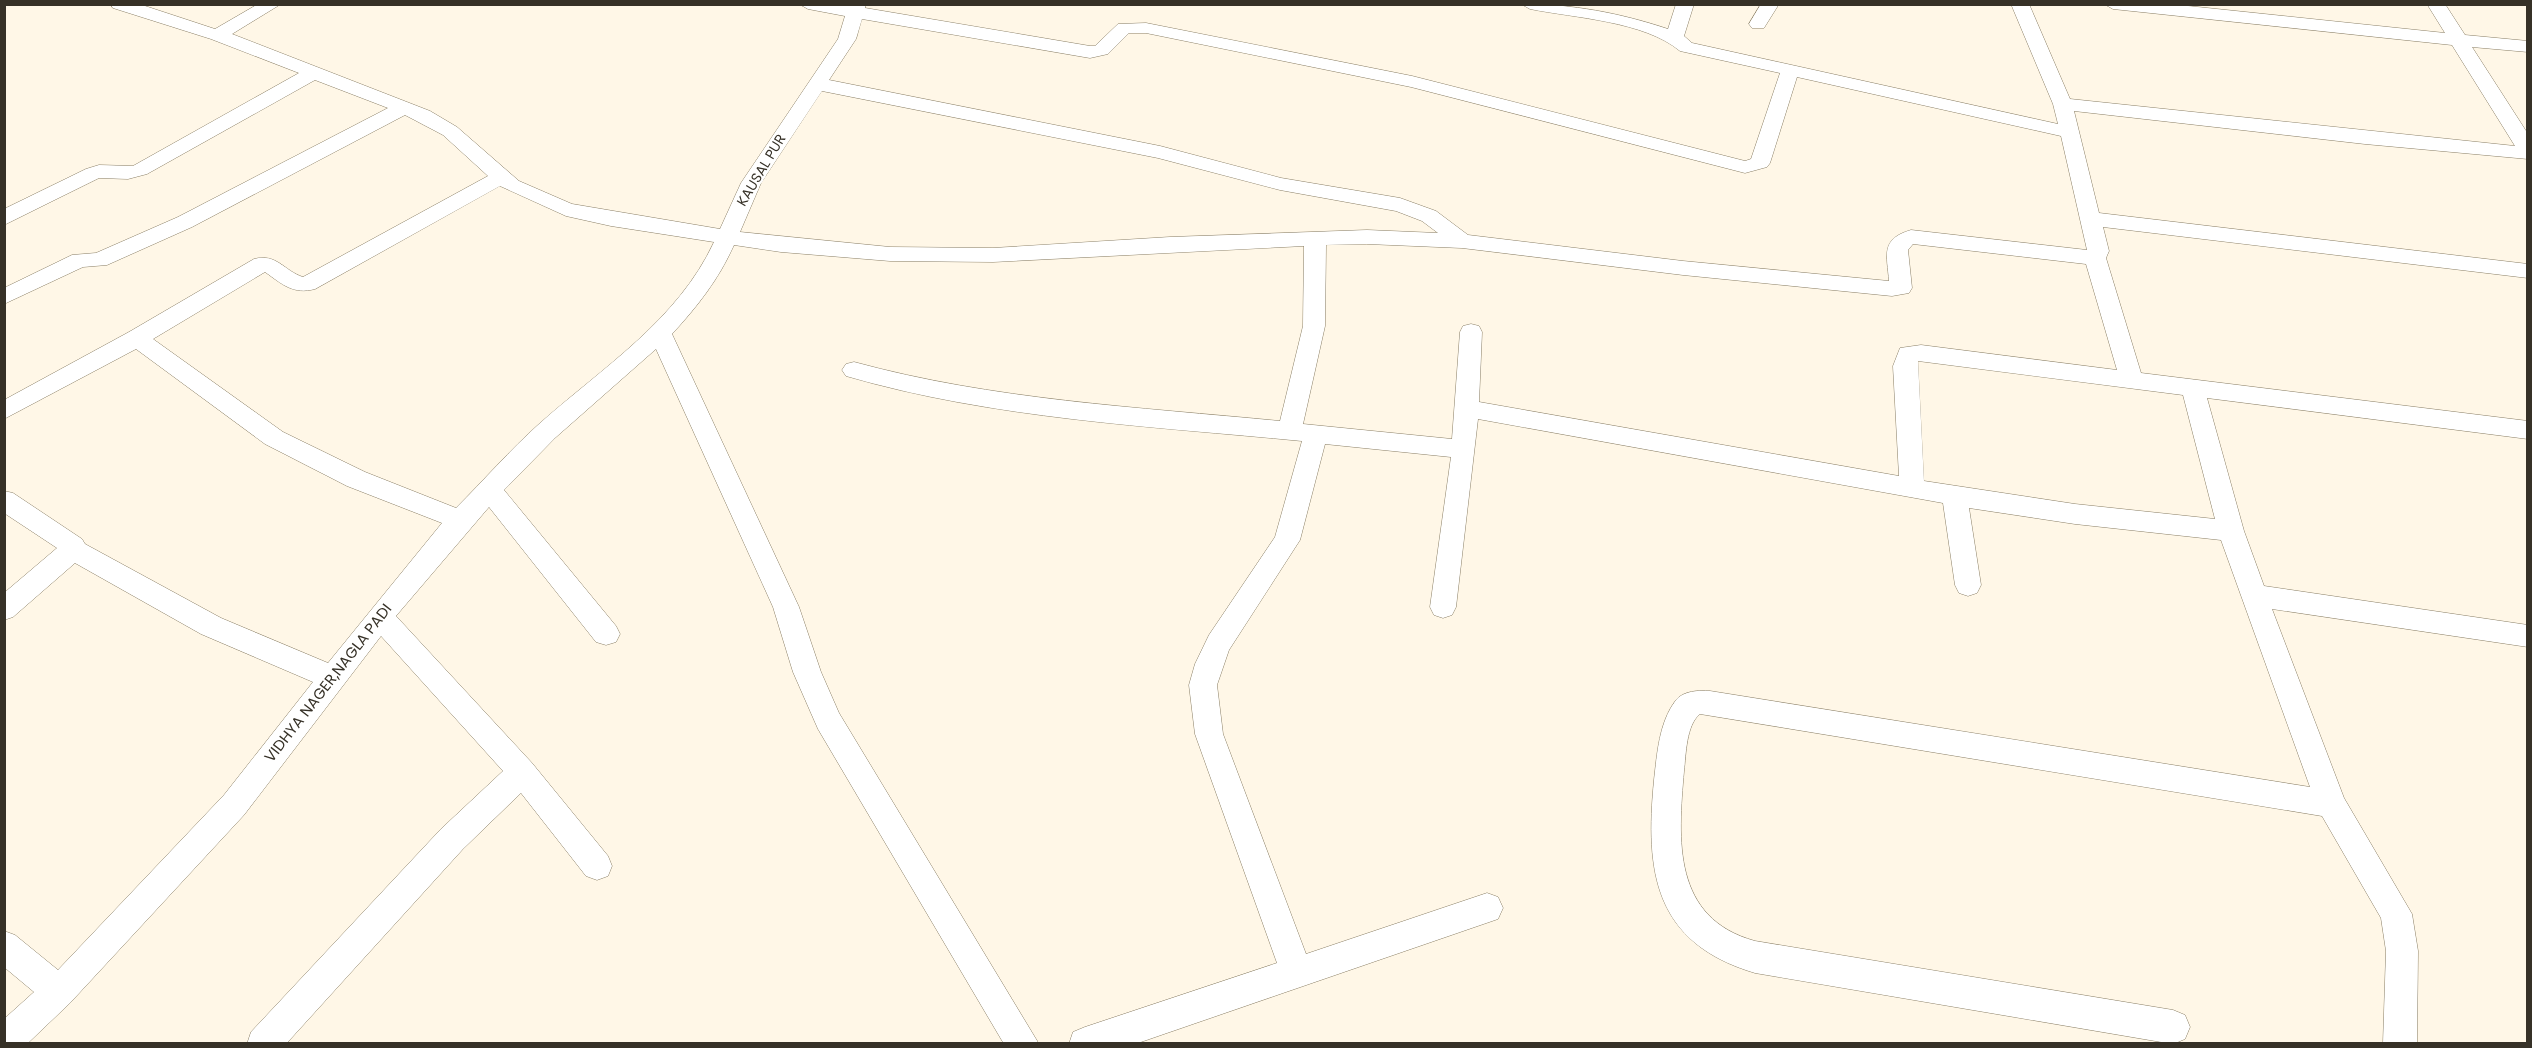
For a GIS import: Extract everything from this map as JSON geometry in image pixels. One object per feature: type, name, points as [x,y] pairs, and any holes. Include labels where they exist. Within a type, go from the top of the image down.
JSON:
[{"type":"street","points":[[119,4],[217,35],[442,125],[500,178],[536,198],[566,209],[726,238],[837,250],[940,255],[1041,254],[1170,244],[1367,237],[1462,242],[1671,267],[1892,289],[1901,288],[1897,250],[1900,242],[1911,237],[2095,258]]},
{"type":"street","points":[[217,35],[272,4]]},
{"type":"street","points":[[808,4],[857,9],[1090,52],[1101,50],[1124,28],[1146,28],[1412,82],[1745,167],[1760,164],[1790,70]]},
{"type":"street","points":[[1530,4],[1629,22],[1674,37],[1686,48],[2069,132]]},
{"type":"street","points":[[1674,37],[1685,4]]},
{"type":"street","points":[[1758,24],[1770,4]]},
{"type":"street","points":[[2020,4],[2063,104],[2098,251],[2095,258],[2132,380]]},
{"type":"street","points":[[2113,4],[2528,46]]},
{"type":"street","points":[[2436,4],[2528,152]]},
{"type":"street","name":"KAUSAL PUR","points":[[660,333],[706,279],[751,183],[847,39],[857,9]]},
{"type":"street","points":[[4,218],[93,173],[104,170],[127,174],[140,170],[313,73]]},
{"type":"street","points":[[818,84],[1160,152],[1280,184],[1400,205],[1429,216],[1462,242]]},
{"type":"street","points":[[2063,104],[2342,135],[2528,152]]},
{"type":"street","points":[[4,297],[80,260],[99,260],[185,222],[403,108]]},
{"type":"street","points":[[4,411],[137,338],[262,264],[269,264],[294,284],[312,282],[500,178]]},
{"type":"street","points":[[2090,219],[2528,271]]},
{"type":"street","points":[[1296,971],[1209,734],[1203,686],[1209,664],[1219,643],[1287,540],[1303,432],[1314,326],[1317,288],[1315,240]]},
{"type":"street","points":[[1443,607],[1464,449],[1471,332]]},
{"type":"street","points":[[660,333],[786,607],[807,672],[828,720],[1023,1044]]},
{"type":"street","name":"VIDHYA NAGER,NAGLA PADI","points":[[4,1041],[59,992],[234,805],[332,677],[460,520],[585,396],[660,333]]},
{"type":"street","points":[[137,338],[274,438],[356,478],[460,520]]},
{"type":"street","points":[[1912,488],[1905,366],[1908,354],[1921,353],[2528,430]]},
{"type":"street","points":[[854,370],[904,384],[1001,402],[1464,449]]},
{"type":"street","points":[[2193,388],[2231,531],[2331,804],[2396,914],[2402,951],[2400,1044]]},
{"type":"street","points":[[1466,408],[1955,496],[2075,514],[2231,531]]},
{"type":"street","points":[[489,489],[606,634]]},
{"type":"street","points":[[1955,496],[1968,585]]},
{"type":"street","points":[[4,500],[72,544],[72,549]]},
{"type":"street","points":[[4,609],[72,549]]},
{"type":"street","points":[[72,549],[211,626],[332,677]]},
{"type":"street","points":[[2254,595],[2528,636]]},
{"type":"street","points":[[380,617],[522,772],[597,866]]},
{"type":"street","points":[[2173,1027],[1755,957],[1722,947],[1709,938],[1689,914],[1674,892],[1666,868],[1665,819],[1671,765],[1684,711],[1694,703],[1710,703],[2331,804]]},
{"type":"street","points":[[263,1044],[452,840],[522,772]]},
{"type":"street","points":[[1085,1044],[1487,908]]},
{"type":"street","points":[[4,946],[59,992]]}]
